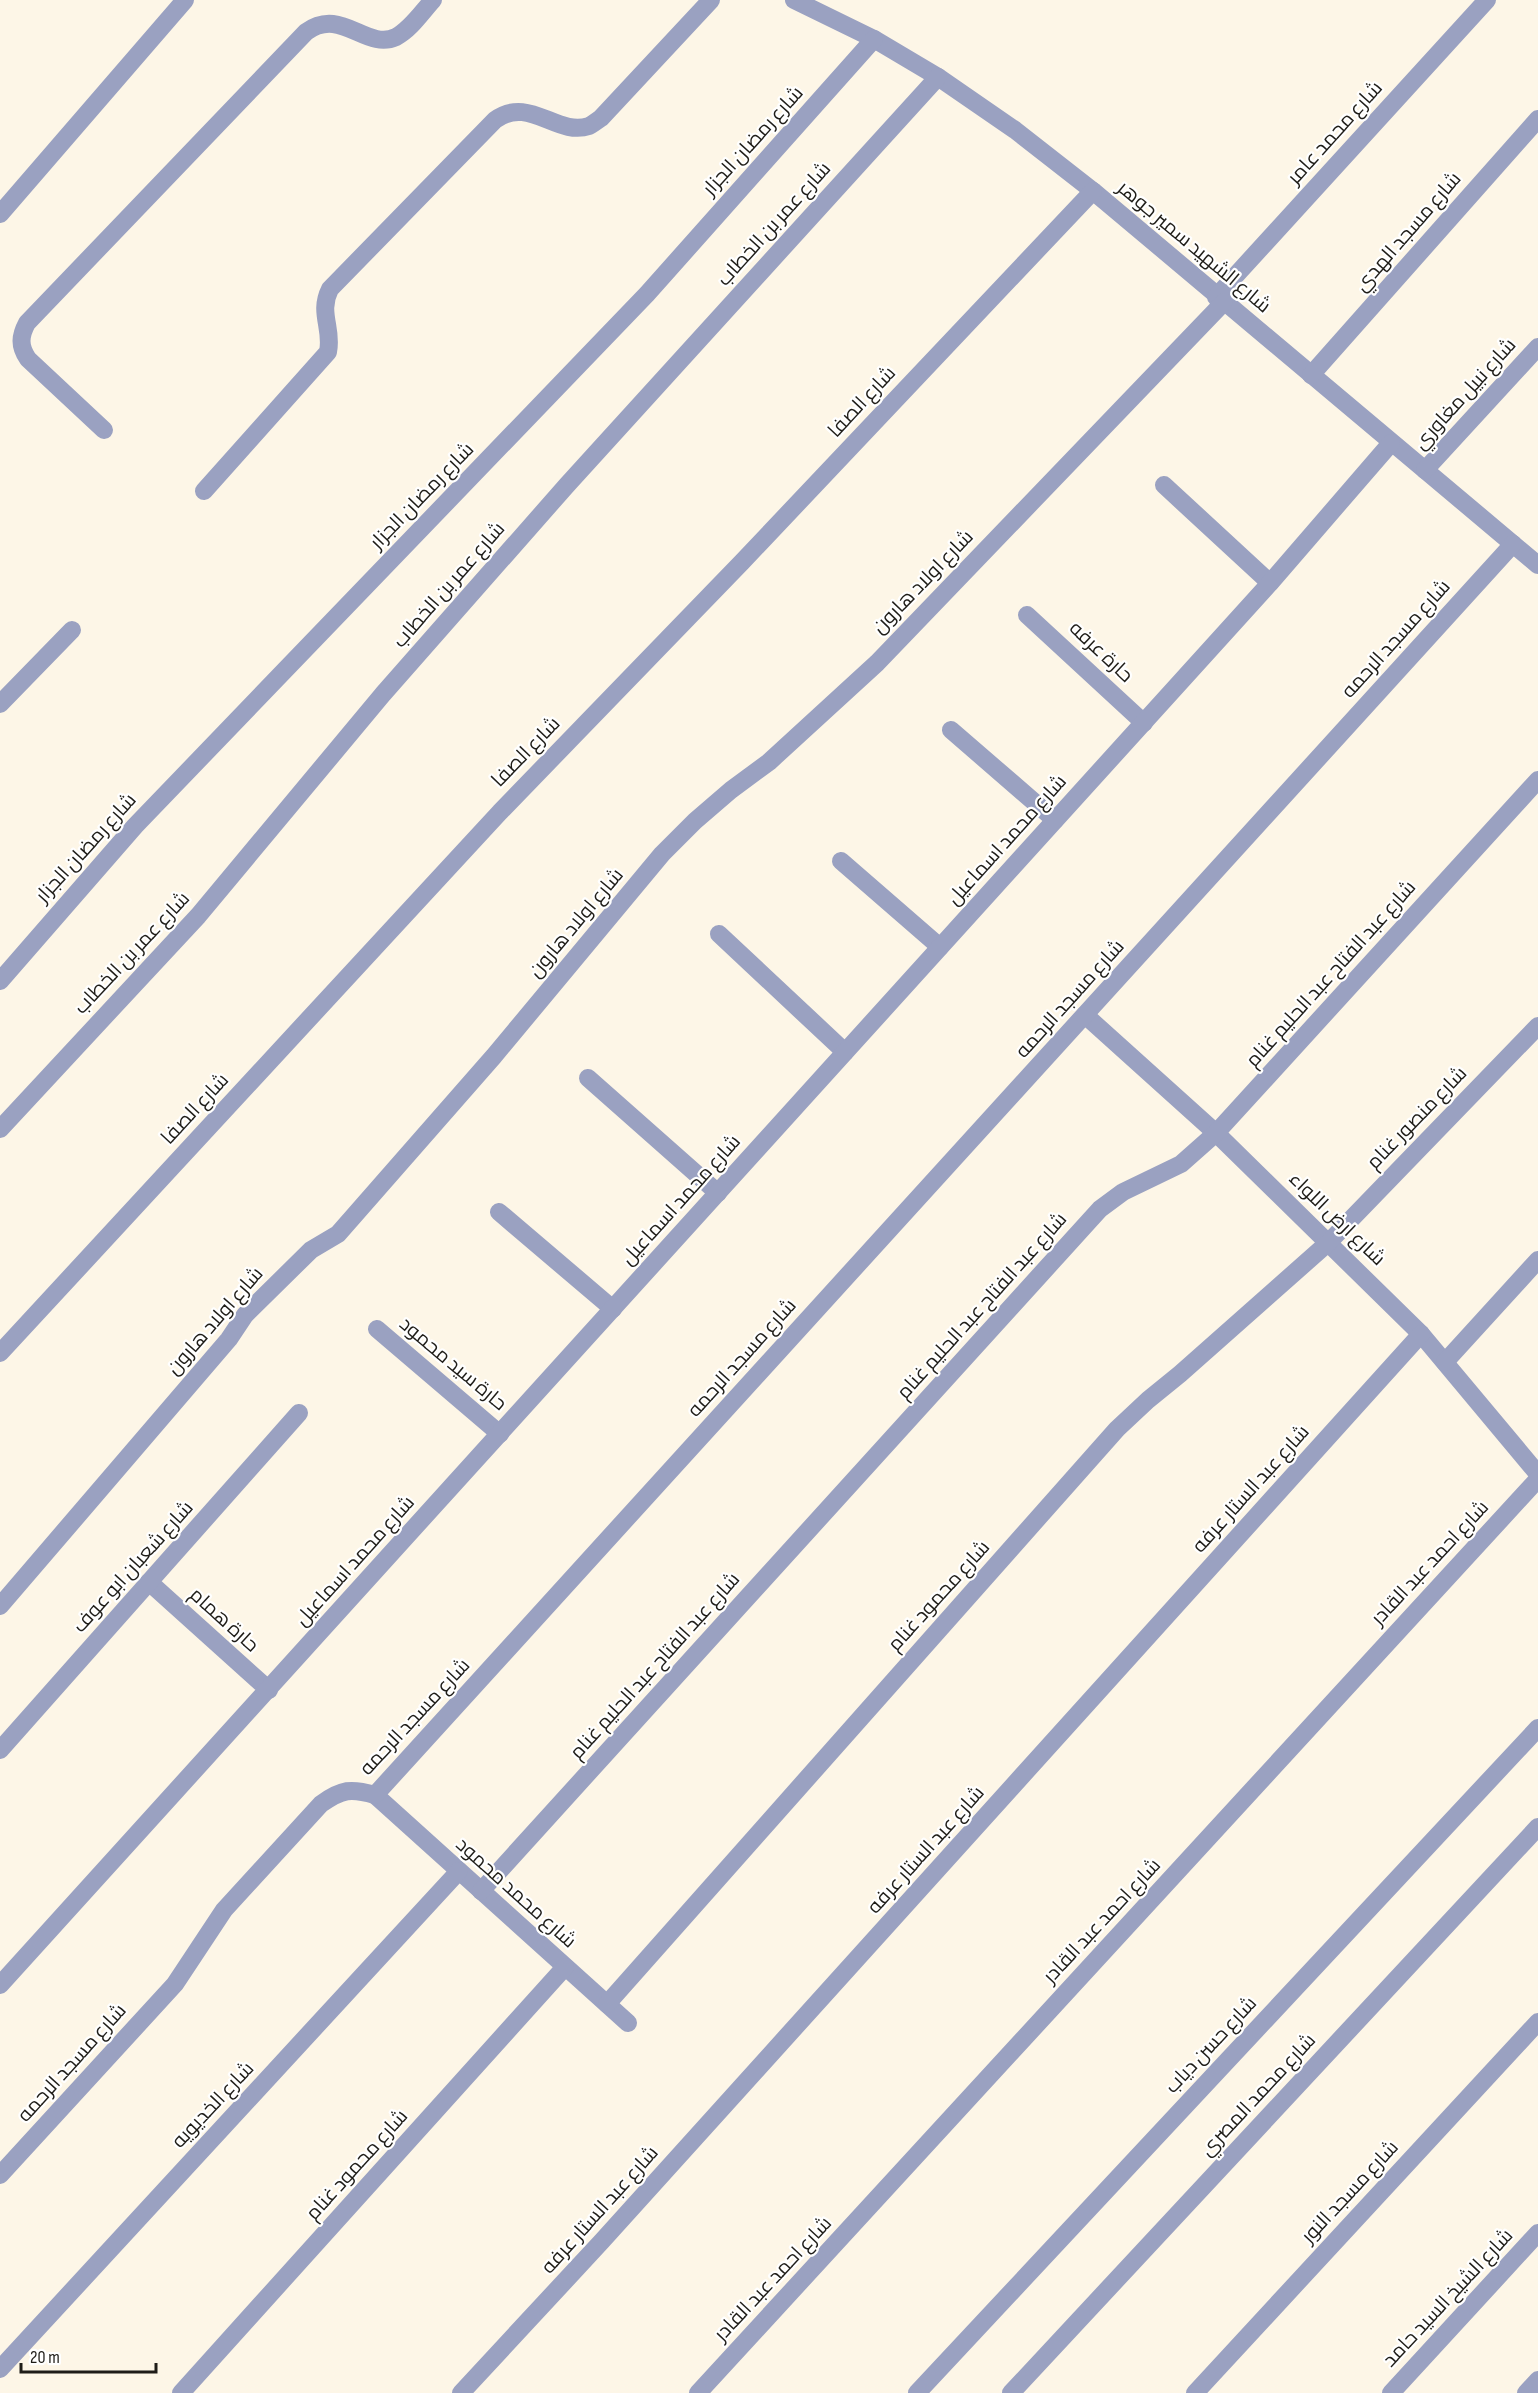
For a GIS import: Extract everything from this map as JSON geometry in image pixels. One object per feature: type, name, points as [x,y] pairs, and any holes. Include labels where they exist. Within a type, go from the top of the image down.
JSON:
[{"type":"street","points":[[0,214],[185,0]]},
{"type":"street","points":[[104,430],[28,359],[21,342],[27,323],[316,24],[329,23],[380,39],[394,38],[406,30],[433,0]]},
{"type":"street","points":[[204,491],[328,352],[331,340],[324,308],[330,289],[495,120],[504,113],[516,111],[575,128],[590,126],[602,118],[711,0]]},
{"type":"street","name":"شارع الشهيد سمير جوهر","points":[[794,0],[874,39],[938,77],[1015,130],[1093,191],[1538,564]]},
{"type":"street","name":"شارع محمد عامر","points":[[1220,299],[1488,0]]},
{"type":"street","name":"شارع رمضان الجزار","points":[[0,981],[135,826],[647,294],[874,39]]},
{"type":"street","name":"شارع عمر بن الخطاب","points":[[0,1129],[198,916],[383,694],[567,485],[938,77]]},
{"type":"street","name":"شارع مسجد الهدي","points":[[1311,375],[1538,119]]},
{"type":"street","name":"شارع الصفا","points":[[0,1353],[500,812],[750,553],[1093,191]]},
{"type":"street","name":"شارع اولاد هارون","points":[[0,1606],[229,1339],[245,1315],[311,1250],[338,1234],[494,1056],[662,854],[695,821],[769,762],[877,663],[1220,299]]},
{"type":"street","name":"شارع نبيل مغاوري","points":[[1425,471],[1538,347]]},
{"type":"street","name":"شارع محمد اسماعيل","points":[[0,1985],[1144,723],[1270,583],[1391,442]]},
{"type":"street","points":[[1164,485],[1270,583]]},
{"type":"street","name":"شارع مسجد الرحمه","points":[[0,2175],[175,1984],[224,1910],[321,1804],[337,1793],[356,1790],[375,1795],[1513,544]]},
{"type":"street","name":"حارة عرفه","points":[[1027,615],[1144,723]]},
{"type":"street","points":[[0,704],[72,630]]},
{"type":"street","points":[[951,730],[1055,820]]},
{"type":"street","name":"شارع عبد الفتاح عبد الحليم غنام","points":[[481,1891],[1100,1209],[1123,1192],[1181,1164],[1216,1133],[1538,780]]},
{"type":"street","points":[[841,861],[940,947]]},
{"type":"street","points":[[719,934],[845,1052]]},
{"type":"street","name":"شارع ارض اللواء","points":[[1085,1015],[1216,1133],[1421,1334],[1538,1474]]},
{"type":"street","name":"شارع منصور غنام","points":[[1329,1242],[1538,1026]]},
{"type":"street","points":[[588,1078],[718,1193]]},
{"type":"street","points":[[499,1212],[613,1309]]},
{"type":"street","name":"شارع محمود غنام","points":[[607,2004],[1117,1429],[1329,1242]]},
{"type":"street","points":[[1445,1362],[1538,1260]]},
{"type":"street","name":"حارة سيد محمود","points":[[377,1329],[500,1434]]},
{"type":"street","name":"شارع عبد الستار عرفه","points":[[460,2393],[602,2241],[1421,1334]]},
{"type":"street","name":"شارع شعبان ابو عوف","points":[[0,1750],[299,1413]]},
{"type":"street","name":"شارع احمد عبد القادر","points":[[698,2393],[1538,1479]]},
{"type":"street","name":"حارة همام","points":[[149,1582],[269,1690]]},
{"type":"street","name":"شارع حسن دياب","points":[[917,2393],[1538,1728]]},
{"type":"street","name":"شارع محمد محمود","points":[[375,1795],[628,2023]]},
{"type":"street","name":"شارع محمد المصري","points":[[1011,2393],[1538,1827]]},
{"type":"street","name":"شارع الخديويه","points":[[0,2369],[459,1871]]},
{"type":"street","name":"شارع محمود غنام","points":[[182,2393],[565,1967]]},
{"type":"street","name":"شارع مسجد النور","points":[[1196,2393],[1538,2022]]},
{"type":"street","name":"شارع الشيخ السيد حامد","points":[[1391,2393],[1538,2233]]},
{"type":"street","points":[[1526,2393],[1538,2380]]}]
